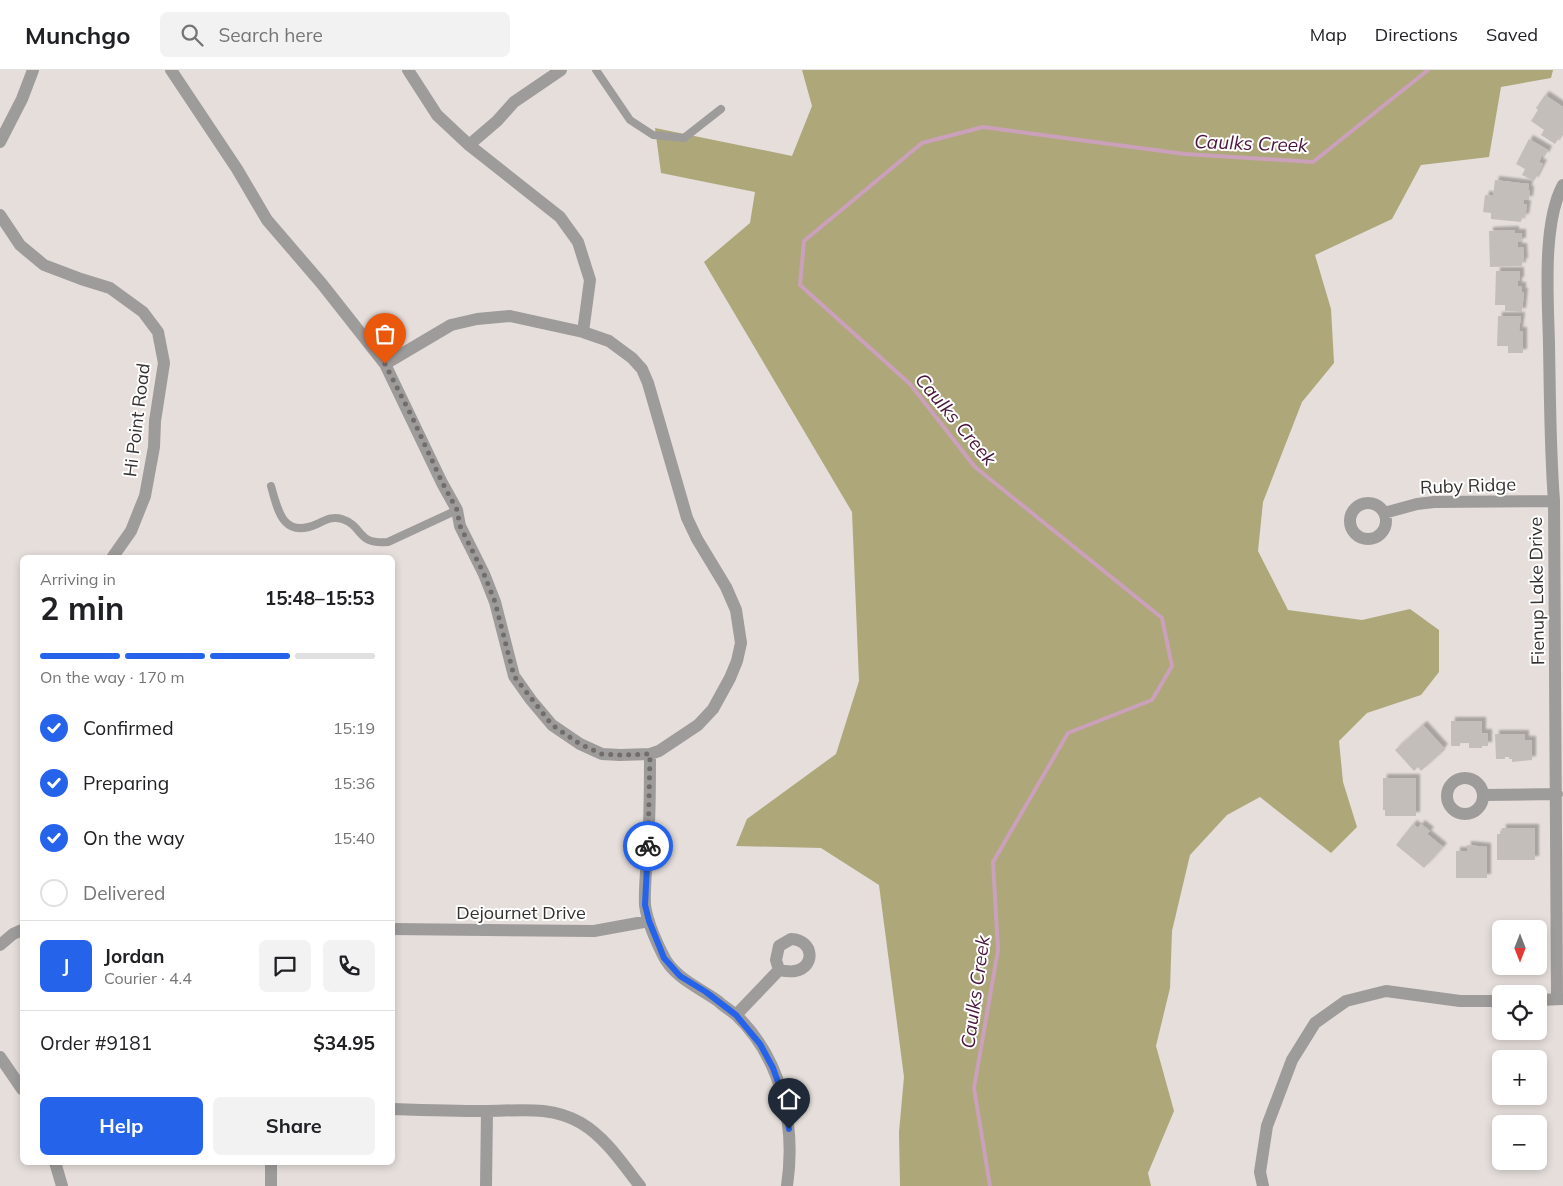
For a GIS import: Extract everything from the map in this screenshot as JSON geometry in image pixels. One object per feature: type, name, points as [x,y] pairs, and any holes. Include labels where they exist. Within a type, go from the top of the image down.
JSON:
[{"type":"street","points":[[0,142],[22,99],[33,70]]},
{"type":"street","points":[[171,70],[237,169],[267,220],[322,284],[385,364],[457,510],[460,526],[484,574],[495,602],[514,676],[531,700],[552,725],[580,744],[602,754],[650,754],[659,751],[698,725],[713,709],[737,661],[740,643],[736,610],[726,587],[697,539],[687,518],[648,382],[642,369],[632,358],[609,341],[583,332],[510,316],[451,324],[385,364]]},
{"type":"street","points":[[408,70],[438,115],[469,145],[560,217],[578,242],[590,280],[583,332]]},
{"type":"street","points":[[469,145],[497,121],[514,102],[561,70]]},
{"type":"street","name":"Fienup Lake Drive","points":[[1560,999],[1554,501],[1550,451],[1548,243],[1556,197],[1563,186]]},
{"type":"street","name":"Hi Point Road","points":[[0,215],[20,245],[44,264],[110,288],[144,312],[158,332],[164,363],[154,421],[154,447],[145,496],[131,531],[114,555]]},
{"type":"street","name":"Ruby Ridge","points":[[1384,514],[1417,504],[1434,502],[1554,501]]},
{"type":"street","points":[[650,754],[645,905],[649,921],[664,958],[680,976],[706,992],[736,1015],[760,1044],[773,1068],[785,1102],[789,1129],[790,1164],[787,1186]]},
{"type":"street","points":[[1484,795],[1557,794]]},
{"type":"street","name":"Dejournet Drive","points":[[395,930],[594,931],[649,921]]},
{"type":"street","points":[[0,945],[20,931]]},
{"type":"street","points":[[736,1015],[779,970]]},
{"type":"street","points":[[1263,1186],[1260,1172],[1267,1126],[1292,1060],[1315,1023],[1346,1000],[1386,991],[1460,1001],[1492,1000]]},
{"type":"street","points":[[1547,1000],[1560,999]]},
{"type":"street","points":[[0,1058],[20,1086]]},
{"type":"street","points":[[395,1110],[487,1111],[537,1109],[558,1112],[581,1123],[606,1142],[640,1186]]},
{"type":"street","points":[[486,1186],[487,1111]]},
{"type":"street","points":[[57,1165],[62,1186]]},
{"type":"street","points":[[271,1165],[271,1186]]},
{"type":"lane","points":[[596,70],[630,120],[654,135],[684,138],[720,109]]},
{"type":"lane","points":[[271,486],[279,515],[291,526],[306,528],[332,517],[344,519],[366,540],[378,543],[388,542],[457,510]]},
{"type":"shaded area","points":[[802,70],[1553,70],[1551,78],[1501,87],[1489,157],[1421,165],[1392,219],[1315,255],[1331,309],[1334,363],[1302,402],[1263,502],[1258,551],[1288,610],[1362,620],[1410,609],[1439,630],[1439,672],[1421,695],[1367,713],[1339,741],[1343,782],[1357,827],[1331,853],[1260,797],[1227,815],[1190,855],[1172,931],[1170,988],[1156,1046],[1174,1111],[1148,1173],[1151,1186],[900,1186],[899,1132],[904,1077],[879,885],[821,848],[736,846],[747,819],[836,754],[859,681],[852,512],[704,262],[750,223],[755,192],[661,173],[655,128],[792,156],[812,106]]},
{"type":"building","points":[[1545,95],[1563,107],[1563,131],[1555,144],[1541,135],[1544,130],[1531,121],[1538,110],[1536,108]]},
{"type":"building","points":[[1529,139],[1548,150],[1545,156],[1542,155],[1539,162],[1543,164],[1534,181],[1522,175],[1525,169],[1516,164]]},
{"type":"building","points":[[1495,180],[1529,184],[1529,200],[1524,200],[1524,204],[1527,204],[1525,218],[1522,217],[1521,222],[1491,219],[1491,213],[1483,212],[1485,195],[1493,196]]},
{"type":"building","points":[[1515,230],[1515,233],[1522,233],[1522,242],[1518,242],[1518,247],[1523,247],[1524,262],[1522,262],[1522,266],[1490,267],[1489,231]]},
{"type":"building","points":[[1496,271],[1520,271],[1518,286],[1522,286],[1522,292],[1524,292],[1522,312],[1505,311],[1505,305],[1495,305]]},
{"type":"building","points":[[1498,316],[1521,316],[1519,331],[1523,331],[1523,353],[1508,353],[1508,346],[1497,346]]},
{"type":"building","points":[[1451,721],[1482,721],[1482,733],[1488,733],[1488,746],[1469,748],[1469,743],[1460,743],[1460,746],[1451,746]]},
{"type":"building","points":[[1423,725],[1444,748],[1421,771],[1418,767],[1414,771],[1395,750]]},
{"type":"building","points":[[1495,734],[1525,734],[1525,740],[1532,740],[1532,760],[1512,762],[1512,759],[1509,759],[1509,757],[1496,759]]},
{"type":"building","points":[[1383,778],[1416,778],[1416,816],[1385,816],[1385,810],[1383,810]]},
{"type":"building","points":[[1413,824],[1418,828],[1421,824],[1430,831],[1427,834],[1443,847],[1424,868],[1396,845]]},
{"type":"building","points":[[1502,828],[1535,828],[1535,860],[1497,860],[1497,834],[1502,834]]},
{"type":"building","points":[[1467,845],[1487,847],[1487,878],[1456,878],[1456,851],[1467,851]]},
{"type":"waterway","name":"Caulks Creek","points":[[990,1186],[974,1088],[998,950],[993,862],[1068,733],[1152,700],[1172,666],[1162,618],[975,467],[910,384],[800,285],[804,241],[922,143],[983,127],[1185,154],[1313,162],[1428,70]]},
{"type":"way so far","points":[[385,364],[457,510],[460,526],[484,574],[495,602],[514,676],[552,725],[580,744],[602,754],[650,754],[648,846]]},
{"type":"route","points":[[648,846],[645,905],[649,921],[664,958],[680,976],[706,992],[736,1015],[760,1044],[773,1068],[785,1102],[789,1129]]}]
